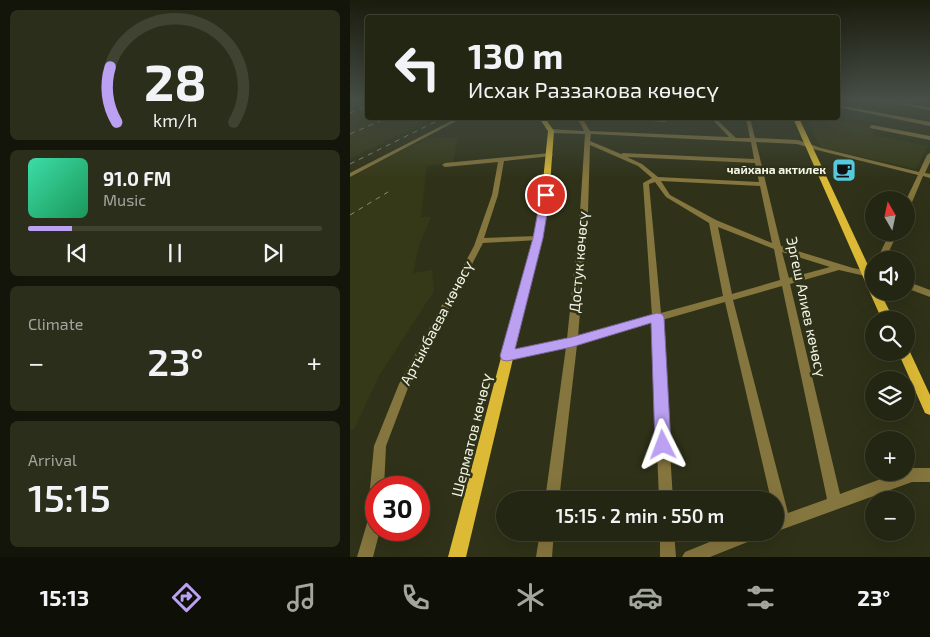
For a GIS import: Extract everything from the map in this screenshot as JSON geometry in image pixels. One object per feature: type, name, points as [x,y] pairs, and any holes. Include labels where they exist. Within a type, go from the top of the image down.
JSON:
[{"type":"main road","points":[[548,127],[551,131]]},
{"type":"main road","points":[[800,127],[865,261]]},
{"type":"main road","name":"Шерматов көчөсү","points":[[458,557],[544,211],[551,131]]},
{"type":"main road","points":[[908,361],[930,408]]},
{"type":"street","points":[[350,174],[442,127]]},
{"type":"street","points":[[584,127],[588,137],[640,165],[656,179],[668,196],[713,222],[778,248],[839,267],[865,272]]},
{"type":"street","points":[[664,136],[665,127]]},
{"type":"street","points":[[722,127],[734,139]]},
{"type":"street","name":"Эргеш Алиев көчөсү","points":[[750,127],[835,504]]},
{"type":"street","points":[[872,127],[930,138]]},
{"type":"street","points":[[551,131],[588,137],[664,136],[798,142],[930,176]]},
{"type":"street","name":"Достук көчөсү","points":[[553,491],[572,342],[584,212],[588,137]]},
{"type":"street","points":[[618,154],[758,161]]},
{"type":"street","points":[[445,165],[550,155]]},
{"type":"street","points":[[914,191],[930,155]]},
{"type":"street","name":"Артыкбаева көчөсү","points":[[378,476],[380,446],[403,387],[480,241],[496,195],[501,159]]},
{"type":"street","points":[[666,491],[657,317],[646,183],[656,179],[762,184]]},
{"type":"street","points":[[713,222],[772,491]]},
{"type":"street","points":[[480,241],[538,238]]},
{"type":"street","points":[[507,356],[572,342],[839,267]]},
{"type":"street","points":[[915,288],[930,294]]},
{"type":"street","points":[[784,521],[912,475],[930,475]]},
{"type":"street","points":[[365,557],[369,541]]},
{"type":"street","points":[[544,557],[546,541]]},
{"type":"street","points":[[667,541],[668,557]]},
{"type":"street","points":[[690,557],[732,541]]},
{"type":"shaded area","points":[[350,127],[415,127],[350,159]]},
{"type":"shaded area","points":[[810,127],[870,127],[875,128],[873,135],[928,146],[916,169],[821,148]]},
{"type":"shaded area","points":[[458,137],[453,163],[427,166],[421,217],[431,217],[419,245],[413,273],[432,270],[434,291],[380,374],[354,429],[350,431],[350,177],[427,138]]},
{"type":"railway","points":[[350,134],[366,127]]},
{"type":"railway","points":[[350,164],[425,127]]},
{"type":"railway","points":[[350,215],[388,192]]},
{"type":"place","name":"чайхана актилек","points":[[844,170]]},
{"type":"route","points":[[546,195],[538,238],[507,356],[572,342],[657,317],[663,445]]}]
